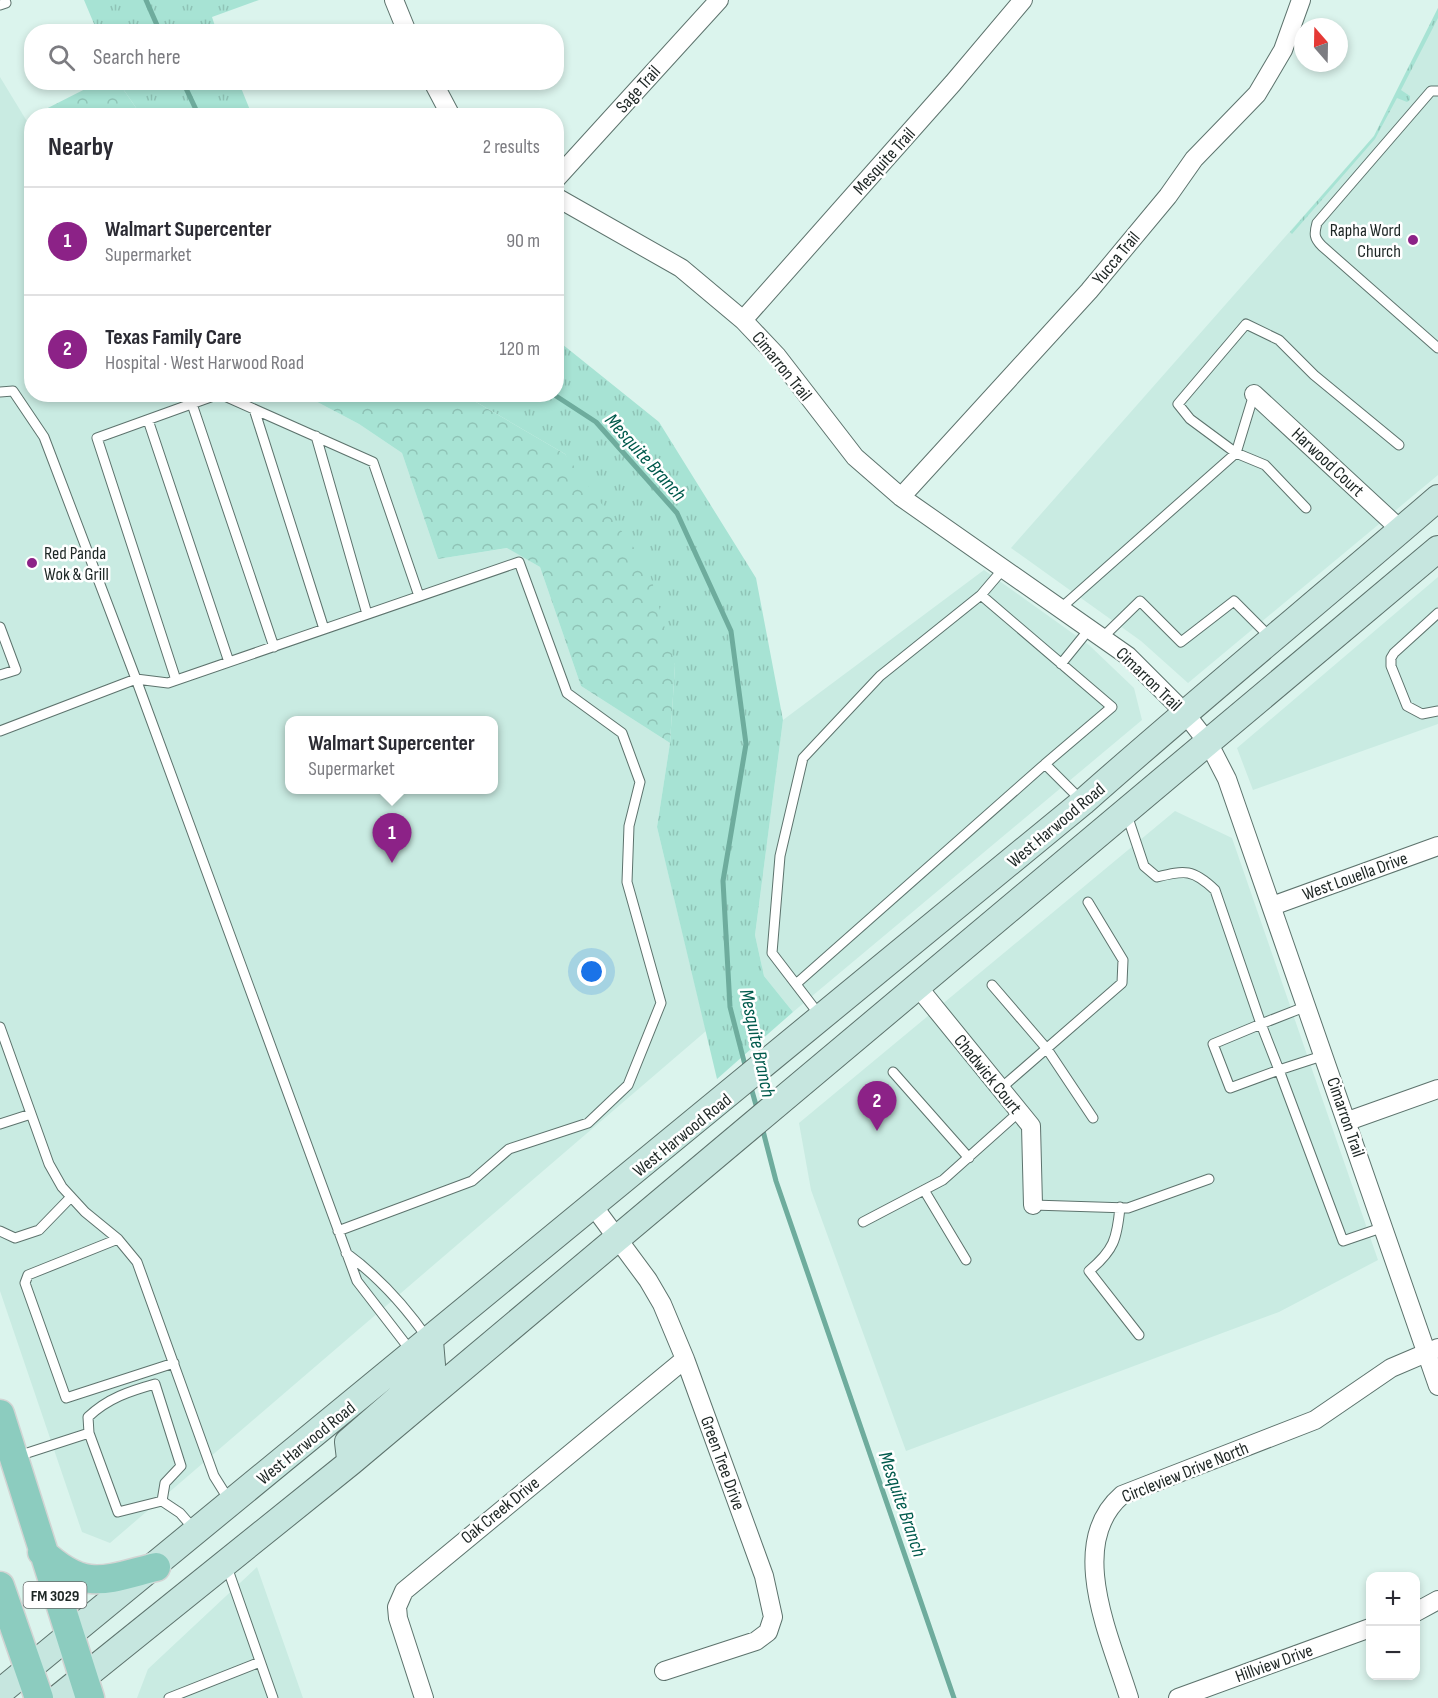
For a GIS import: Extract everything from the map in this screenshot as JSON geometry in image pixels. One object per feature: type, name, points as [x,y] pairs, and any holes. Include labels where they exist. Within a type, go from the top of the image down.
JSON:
[{"type":"main road","name":"West Harwood Road","points":[[0,1692],[198,1533],[784,1051],[1083,802],[1184,712],[1273,640],[1438,498]]},
{"type":"main road","name":"West Harwood Road","points":[[58,1698],[86,1688],[226,1563],[618,1239],[1438,549]]},
{"type":"main road","points":[[351,1462],[348,1442],[424,1376],[432,1365],[422,1348]]},
{"type":"main road","name":"FM 3029","points":[[0,1413],[86,1688]]},
{"type":"main road","points":[[42,1552],[61,1570],[85,1579],[100,1580],[156,1567]]},
{"type":"main road","name":"FM 3029","points":[[0,1589],[39,1698]]},
{"type":"street","points":[[394,0],[404,24]]},
{"type":"street","name":"Sage Trail","points":[[564,170],[719,0]]},
{"type":"street","name":"Mesquite Trail","points":[[743,320],[953,83],[1023,0]]},
{"type":"street","name":"Yucca Trail","points":[[901,496],[1089,291],[1168,196],[1194,159],[1257,94],[1282,50],[1301,0]]},
{"type":"street","points":[[437,90],[447,108]]},
{"type":"street","name":"Cimarron Trail","points":[[564,202],[681,268],[743,320],[777,356],[855,457],[901,496],[1128,656],[1184,712],[1209,744],[1227,779],[1384,1227],[1432,1350],[1438,1386]]},
{"type":"street","name":"Harwood Court","points":[[1254,394],[1401,530]]},
{"type":"street","name":"West Louella Drive","points":[[1272,906],[1438,846]]},
{"type":"street","name":"Chadwick Court","points":[[918,987],[1031,1126],[1033,1205]]},
{"type":"street","points":[[1348,1121],[1438,1089]]},
{"type":"street","name":"Green Tree Drive","points":[[594,1207],[662,1304],[685,1359],[764,1576],[773,1617],[768,1632],[756,1641],[664,1671]]},
{"type":"street","name":"Circleview Drive North","points":[[1129,1698],[1100,1602],[1093,1568],[1098,1529],[1110,1505],[1122,1495],[1315,1420],[1390,1368],[1432,1350]]},
{"type":"street","name":"Oak Creek Drive","points":[[424,1698],[398,1618],[397,1607],[404,1591],[685,1359]]},
{"type":"street","points":[[1420,1610],[1438,1600]]},
{"type":"street","name":"Hillview Drive","points":[[1178,1698],[1366,1630]]},
{"type":"lane","points":[[0,5],[6,3],[5,0]]},
{"type":"lane","points":[[1438,92],[1431,91],[1317,224],[1314,232],[1316,240],[1322,246],[1438,348]]},
{"type":"lane","points":[[1306,508],[1265,465],[1236,453],[1190,419],[1178,404],[1246,324],[1279,340],[1314,375],[1399,445]]},
{"type":"lane","points":[[0,392],[13,391],[44,437],[357,1281],[422,1348]]},
{"type":"lane","points":[[1062,608],[1236,453],[1254,394]]},
{"type":"lane","points":[[176,680],[97,438],[197,402]]},
{"type":"lane","points":[[238,402],[373,462],[419,596]]},
{"type":"lane","points":[[192,404],[274,647]]},
{"type":"lane","points":[[254,409],[324,629]]},
{"type":"lane","points":[[148,420],[229,662]]},
{"type":"lane","points":[[315,436],[367,614]]},
{"type":"lane","points":[[0,731],[136,680],[168,683],[519,562],[567,693],[622,733],[639,782],[629,826],[627,882],[661,1003],[628,1085],[588,1123],[509,1149],[472,1181],[338,1231]]},
{"type":"lane","points":[[822,1019],[772,953],[780,856],[803,758],[880,676],[981,595],[1004,568]]},
{"type":"lane","points":[[796,984],[1112,707],[981,595]]},
{"type":"lane","points":[[1061,664],[1097,632],[1140,601],[1180,642],[1234,601],[1273,640]]},
{"type":"lane","points":[[1438,613],[1394,652],[1391,666],[1407,706],[1422,714],[1438,711]]},
{"type":"lane","points":[[0,627],[16,670],[0,675]]},
{"type":"lane","points":[[1045,764],[1083,802]]},
{"type":"lane","points":[[1126,813],[1144,866],[1157,877],[1182,871],[1201,876],[1215,890],[1261,1024],[1343,1241],[1384,1227]]},
{"type":"lane","points":[[1000,1089],[1122,983],[1123,960],[1088,902]]},
{"type":"lane","points":[[992,985],[1047,1048],[1093,1118]]},
{"type":"lane","points":[[1307,1006],[1213,1044],[1230,1088],[1325,1056]]},
{"type":"lane","points":[[0,1027],[49,1164],[71,1197],[118,1239],[137,1262],[214,1476],[232,1504]]},
{"type":"lane","points":[[893,1072],[969,1158]]},
{"type":"lane","points":[[863,1222],[943,1180],[1019,1112]]},
{"type":"lane","points":[[0,1124],[31,1114]]},
{"type":"lane","points":[[1033,1205],[1128,1208],[1209,1179]]},
{"type":"lane","points":[[924,1191],[966,1260]]},
{"type":"lane","points":[[0,1232],[15,1238],[39,1230],[71,1197]]},
{"type":"lane","points":[[1120,1208],[1117,1236],[1106,1256],[1089,1271],[1139,1335]]},
{"type":"lane","points":[[118,1239],[28,1275],[24,1283],[66,1398],[174,1363]]},
{"type":"lane","points":[[346,1253],[373,1272],[414,1317],[422,1348]]},
{"type":"lane","points":[[162,1501],[165,1483],[181,1467],[155,1384],[126,1392],[102,1404],[88,1417],[89,1433],[118,1512],[162,1501],[180,1513],[198,1533]]},
{"type":"lane","points":[[13,1457],[89,1433]]},
{"type":"lane","points":[[226,1563],[273,1698]]},
{"type":"lane","points":[[169,1698],[260,1662]]},
{"type":"shaded area","points":[[1438,8],[1438,475],[1188,683],[1141,641],[1011,548],[1374,136]]},
{"type":"shaded area","points":[[0,77],[24,116],[24,402],[317,402],[359,424],[402,453],[438,559],[508,548],[540,567],[581,686],[670,743],[657,827],[706,1031],[110,1543],[82,1532],[0,1291]]},
{"type":"shaded area","points":[[984,570],[1089,645],[1134,688],[1142,720],[793,1012],[764,976],[755,935],[783,720]]},
{"type":"shaded area","points":[[1438,577],[1438,724],[1253,790],[1237,748]]},
{"type":"shaded area","points":[[1175,811],[1232,838],[1378,1260],[1279,1312],[906,1451],[811,1190],[799,1123]]},
{"type":"shaded area","points":[[257,1567],[303,1698],[137,1698],[148,1669]]},
{"type":"green space","points":[[84,0],[259,0],[212,17],[214,24],[94,24]]},
{"type":"green space","points":[[1438,8],[1438,18],[1401,90],[1410,96],[1410,100],[1407,102],[1397,98],[1375,139],[1292,234],[1290,232],[1374,136]]},
{"type":"green space","points":[[83,90],[124,90],[136,108],[48,108]]},
{"type":"green space","points":[[124,90],[242,90],[249,108],[136,108]]},
{"type":"green space","points":[[564,346],[659,422],[756,578],[783,720],[755,935],[764,976],[793,1012],[717,1079],[657,827],[670,743],[675,665],[565,454],[476,402],[564,402]]},
{"type":"green space","points":[[317,402],[476,402],[565,454],[648,567],[675,665],[670,743],[581,686],[540,567],[507,548],[438,559],[402,453],[359,424]]},
{"type":"waterway","name":"Mesquite Branch","points":[[146,0],[156,24]]},
{"type":"waterway","name":"Mesquite Branch","points":[[187,90],[195,108]]},
{"type":"waterway","name":"Mesquite Branch","points":[[564,401],[596,422],[677,513],[731,631],[746,744],[723,881],[730,1007],[746,1069]]},
{"type":"waterway","name":"Mesquite Branch","points":[[750,1084],[758,1112]]},
{"type":"waterway","name":"Mesquite Branch","points":[[762,1127],[776,1181],[954,1698]]},
{"type":"place","name":"Rapha Word Church","points":[[1413,240]]},
{"type":"place","name":"Red Panda Wok & Grill","points":[[32,563]]},
{"type":"place","name":"Walmart Supercenter","points":[[392,863]]},
{"type":"place","name":"Texas Family Care","points":[[877,1131]]}]
